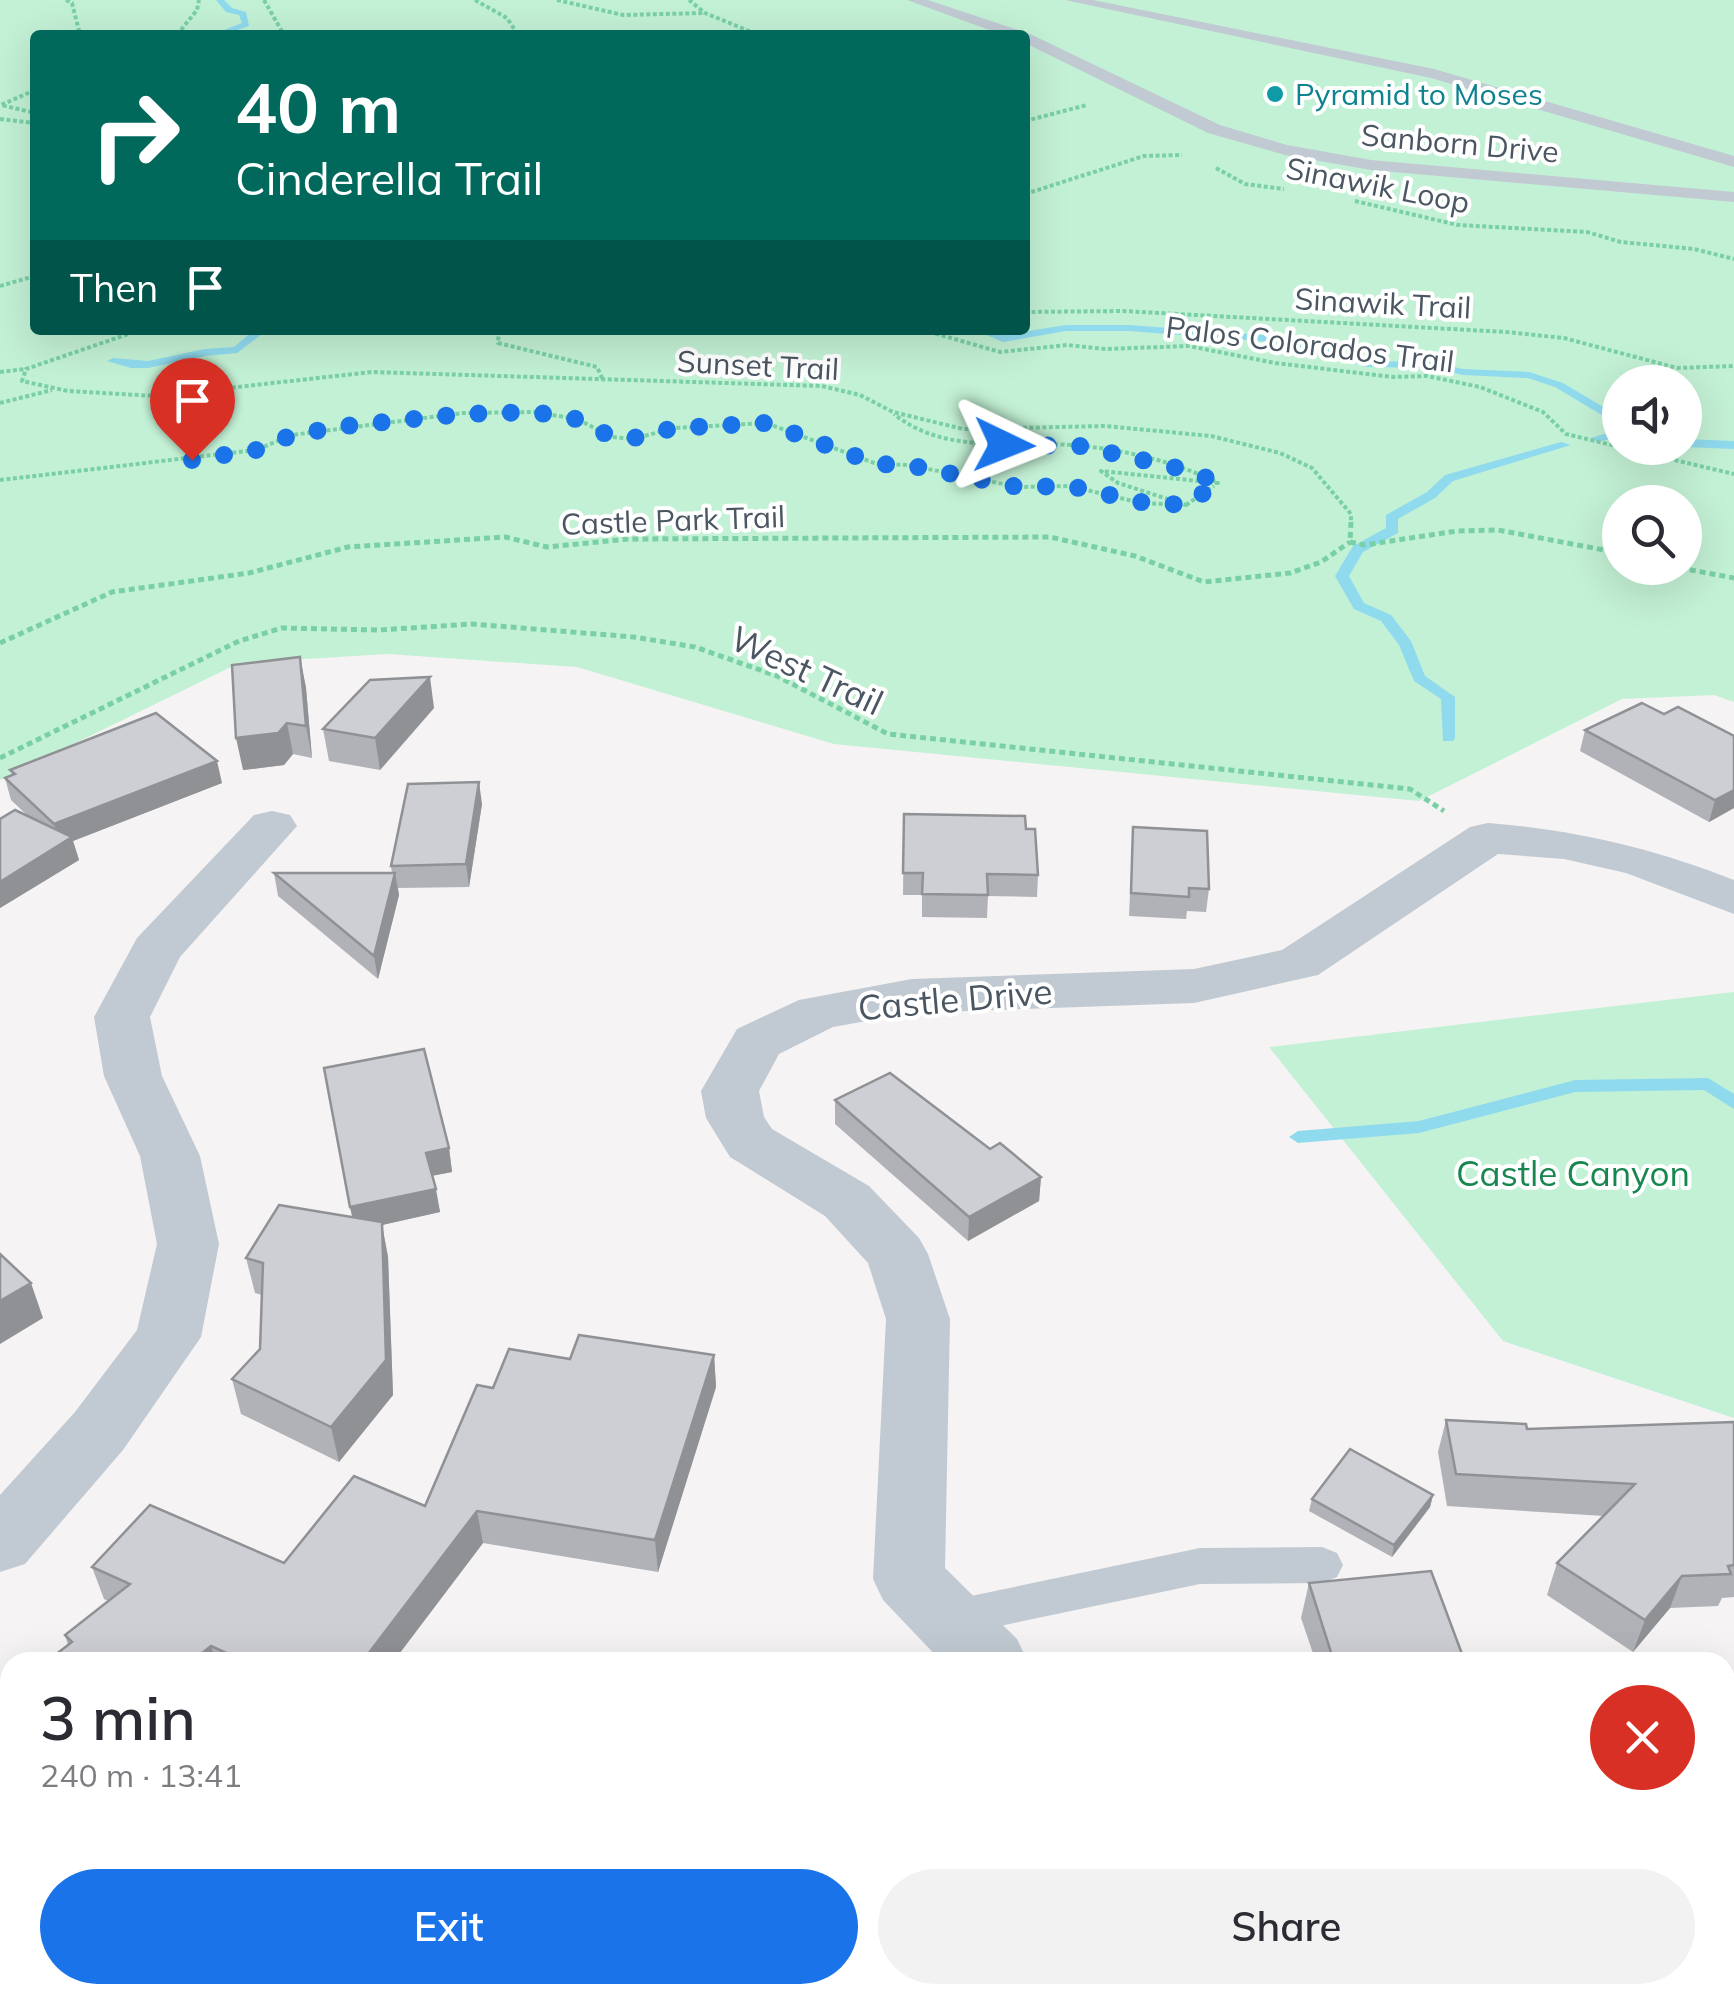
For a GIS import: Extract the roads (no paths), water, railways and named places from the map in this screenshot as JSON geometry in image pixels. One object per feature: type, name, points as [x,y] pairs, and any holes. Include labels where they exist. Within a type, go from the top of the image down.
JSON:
[{"type":"street","points":[[0,1543],[99,1431],[168,1337],[188,1244],[170,1156],[133,1076],[122,1017],[156,950],[272,826]]},
{"type":"street","name":"Castle Drive","points":[[980,1652],[908,1579],[918,1319],[896,1254],[847,1201],[752,1143],[734,1118],[730,1092],[757,1042],[819,1012],[912,996],[1194,986],[1299,962],[1488,838],[1564,844],[1641,862],[1734,898]]},
{"type":"lane","name":"Sanborn Drive","points":[[914,0],[1004,30]]},
{"type":"lane","points":[[1072,0],[1434,74],[1734,162]]},
{"type":"lane","name":"Sanborn Drive","points":[[1030,40],[1214,129],[1318,157],[1734,197]]},
{"type":"lane","points":[[948,1619],[1200,1566],[1322,1564]]},
{"type":"waterway","points":[[220,0],[229,10],[243,14],[246,24],[229,30]]},
{"type":"waterway","points":[[1030,334],[1066,328],[1129,328],[1287,340],[1367,364],[1433,365],[1463,372],[1529,375],[1559,385],[1602,411]]},
{"type":"waterway","points":[[113,361],[148,365],[237,350],[255,335]]},
{"type":"waterway","points":[[993,335],[1003,339],[1026,335]]},
{"type":"waterway","points":[[1597,438],[1602,437]]},
{"type":"waterway","points":[[1702,444],[1734,445]]},
{"type":"waterway","points":[[1448,738],[1448,697],[1419,678],[1406,644],[1386,618],[1359,606],[1342,576],[1358,549],[1393,530],[1391,518],[1431,495],[1449,478],[1565,445]]},
{"type":"waterway","points":[[1298,1137],[1419,1127],[1575,1086],[1708,1084],[1734,1103]]},
{"type":"place","name":"Pyramid to Moses","points":[[1275,94]]},
{"type":"park label","name":"Castle Canyon","points":[[1573,1173]]}]
